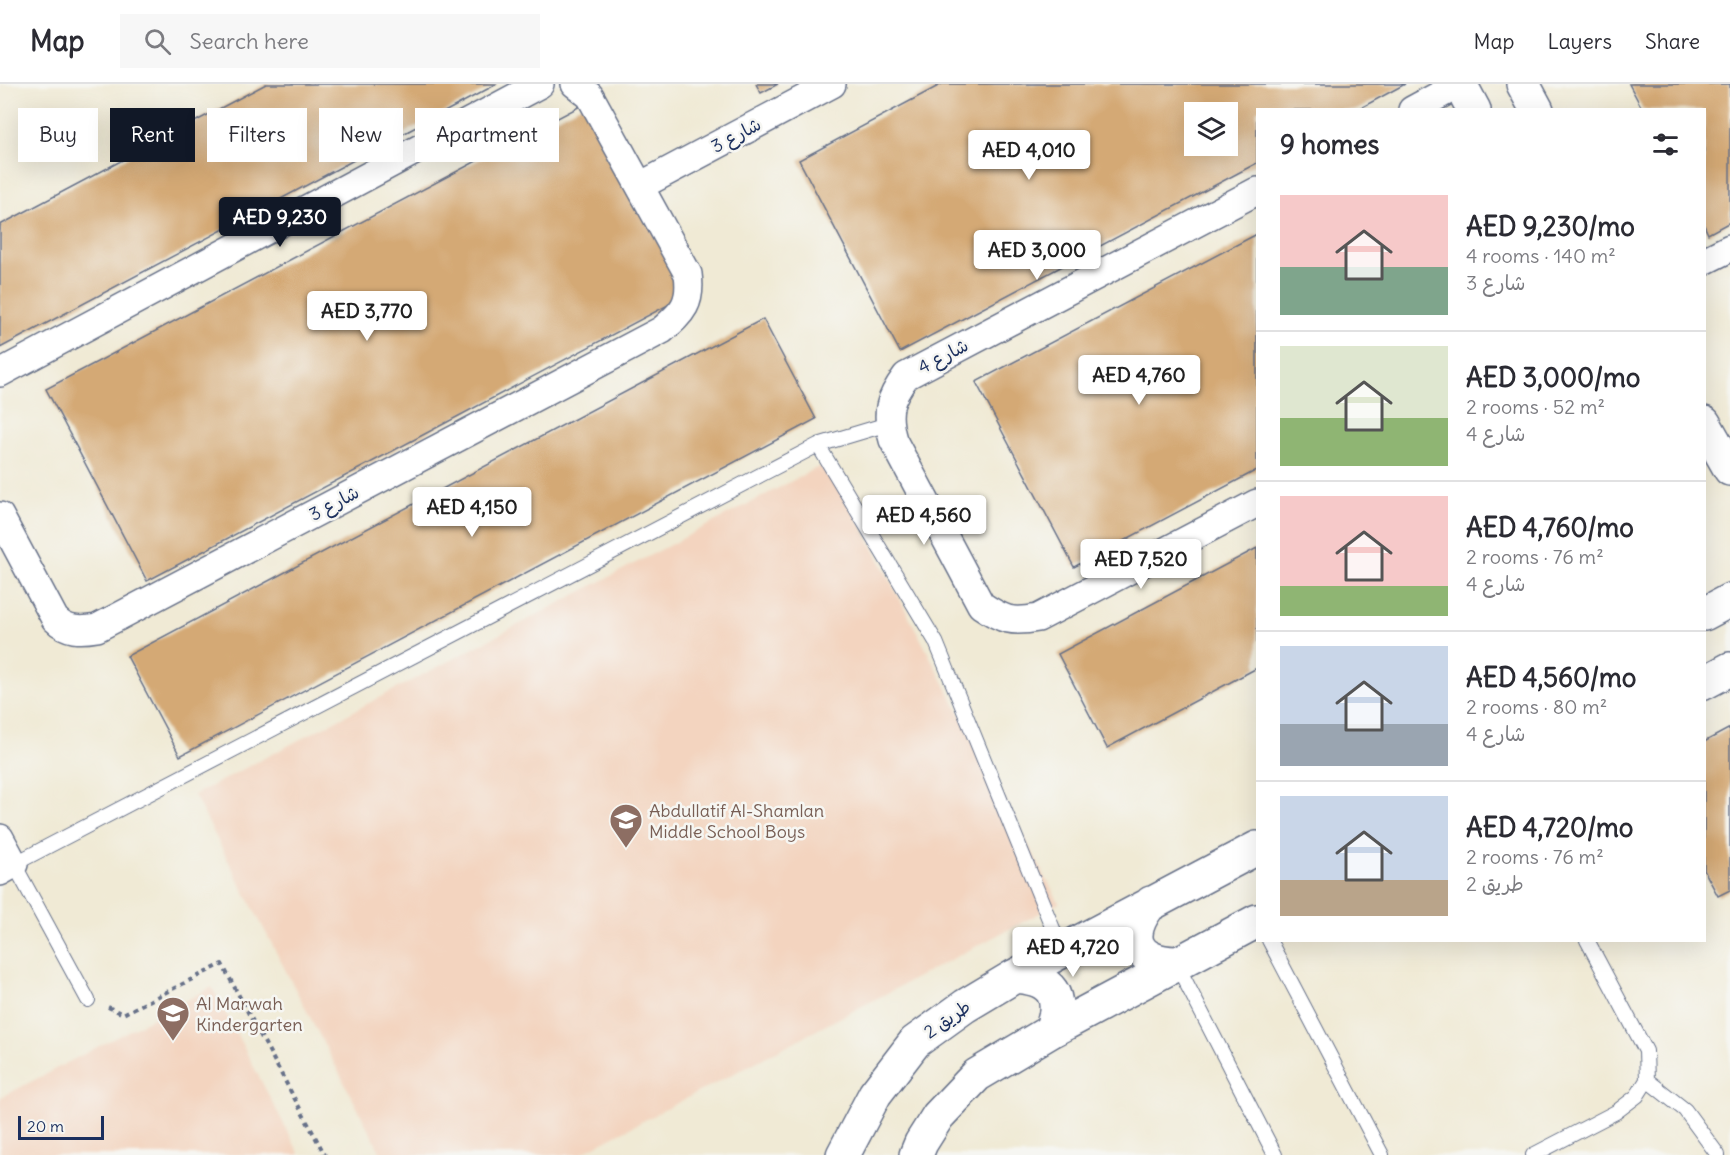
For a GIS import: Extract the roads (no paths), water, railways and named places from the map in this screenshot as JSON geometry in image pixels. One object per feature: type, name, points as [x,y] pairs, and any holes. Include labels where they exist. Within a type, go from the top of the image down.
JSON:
[{"type":"street","points":[[0,373],[540,84]]},
{"type":"street","name":"شارع 3","points":[[0,516],[55,619],[62,626],[71,629],[97,628],[662,330],[683,310],[690,285],[688,274],[590,96],[575,84]]},
{"type":"street","name":"شارع 3","points":[[640,186],[832,84]]},
{"type":"street","points":[[1416,108],[1460,84],[1473,108]]},
{"type":"street","points":[[1523,84],[1536,108]]},
{"type":"street","name":"شارع 4","points":[[888,424],[889,405],[906,376],[1256,192]]},
{"type":"street","points":[[1706,260],[1730,248]]},
{"type":"street","points":[[888,424],[893,440],[981,605],[1011,621],[1038,618],[1256,504]]},
{"type":"street","points":[[1706,427],[1730,470]]},
{"type":"street","points":[[1706,613],[1730,600]]},
{"type":"street","points":[[1706,682],[1730,669]]},
{"type":"street","points":[[0,838],[7,868]]},
{"type":"street","name":"طريق 2","points":[[843,1155],[875,1094],[915,1042],[965,1006],[1015,976],[1256,849]]},
{"type":"street","points":[[1150,903],[1140,916],[1135,930],[1138,945],[1147,957],[1160,963],[1176,963]]},
{"type":"street","points":[[916,1155],[938,1116],[977,1075],[1051,1031],[1256,922]]},
{"type":"street","points":[[1015,976],[1031,978],[1044,984],[1053,993],[1057,1007],[1051,1031]]},
{"type":"lane","points":[[88,999],[7,868],[818,445],[888,424]]},
{"type":"lane","points":[[818,445],[936,642],[1062,951]]},
{"type":"lane","points":[[1270,942],[1382,1155]]},
{"type":"lane","points":[[1533,1155],[1616,1112],[1637,1096],[1647,1080],[1646,1051],[1588,942]]},
{"type":"lane","points":[[1176,963],[1275,1155]]},
{"type":"lane","points":[[1647,1080],[1685,1110],[1718,1155]]},
{"type":"place","name":"Abdullatif Al-Shamlan Middle School Boys","points":[[626,849]]},
{"type":"place","name":"Al Marwah Kindergarten","points":[[173,1042]]}]
